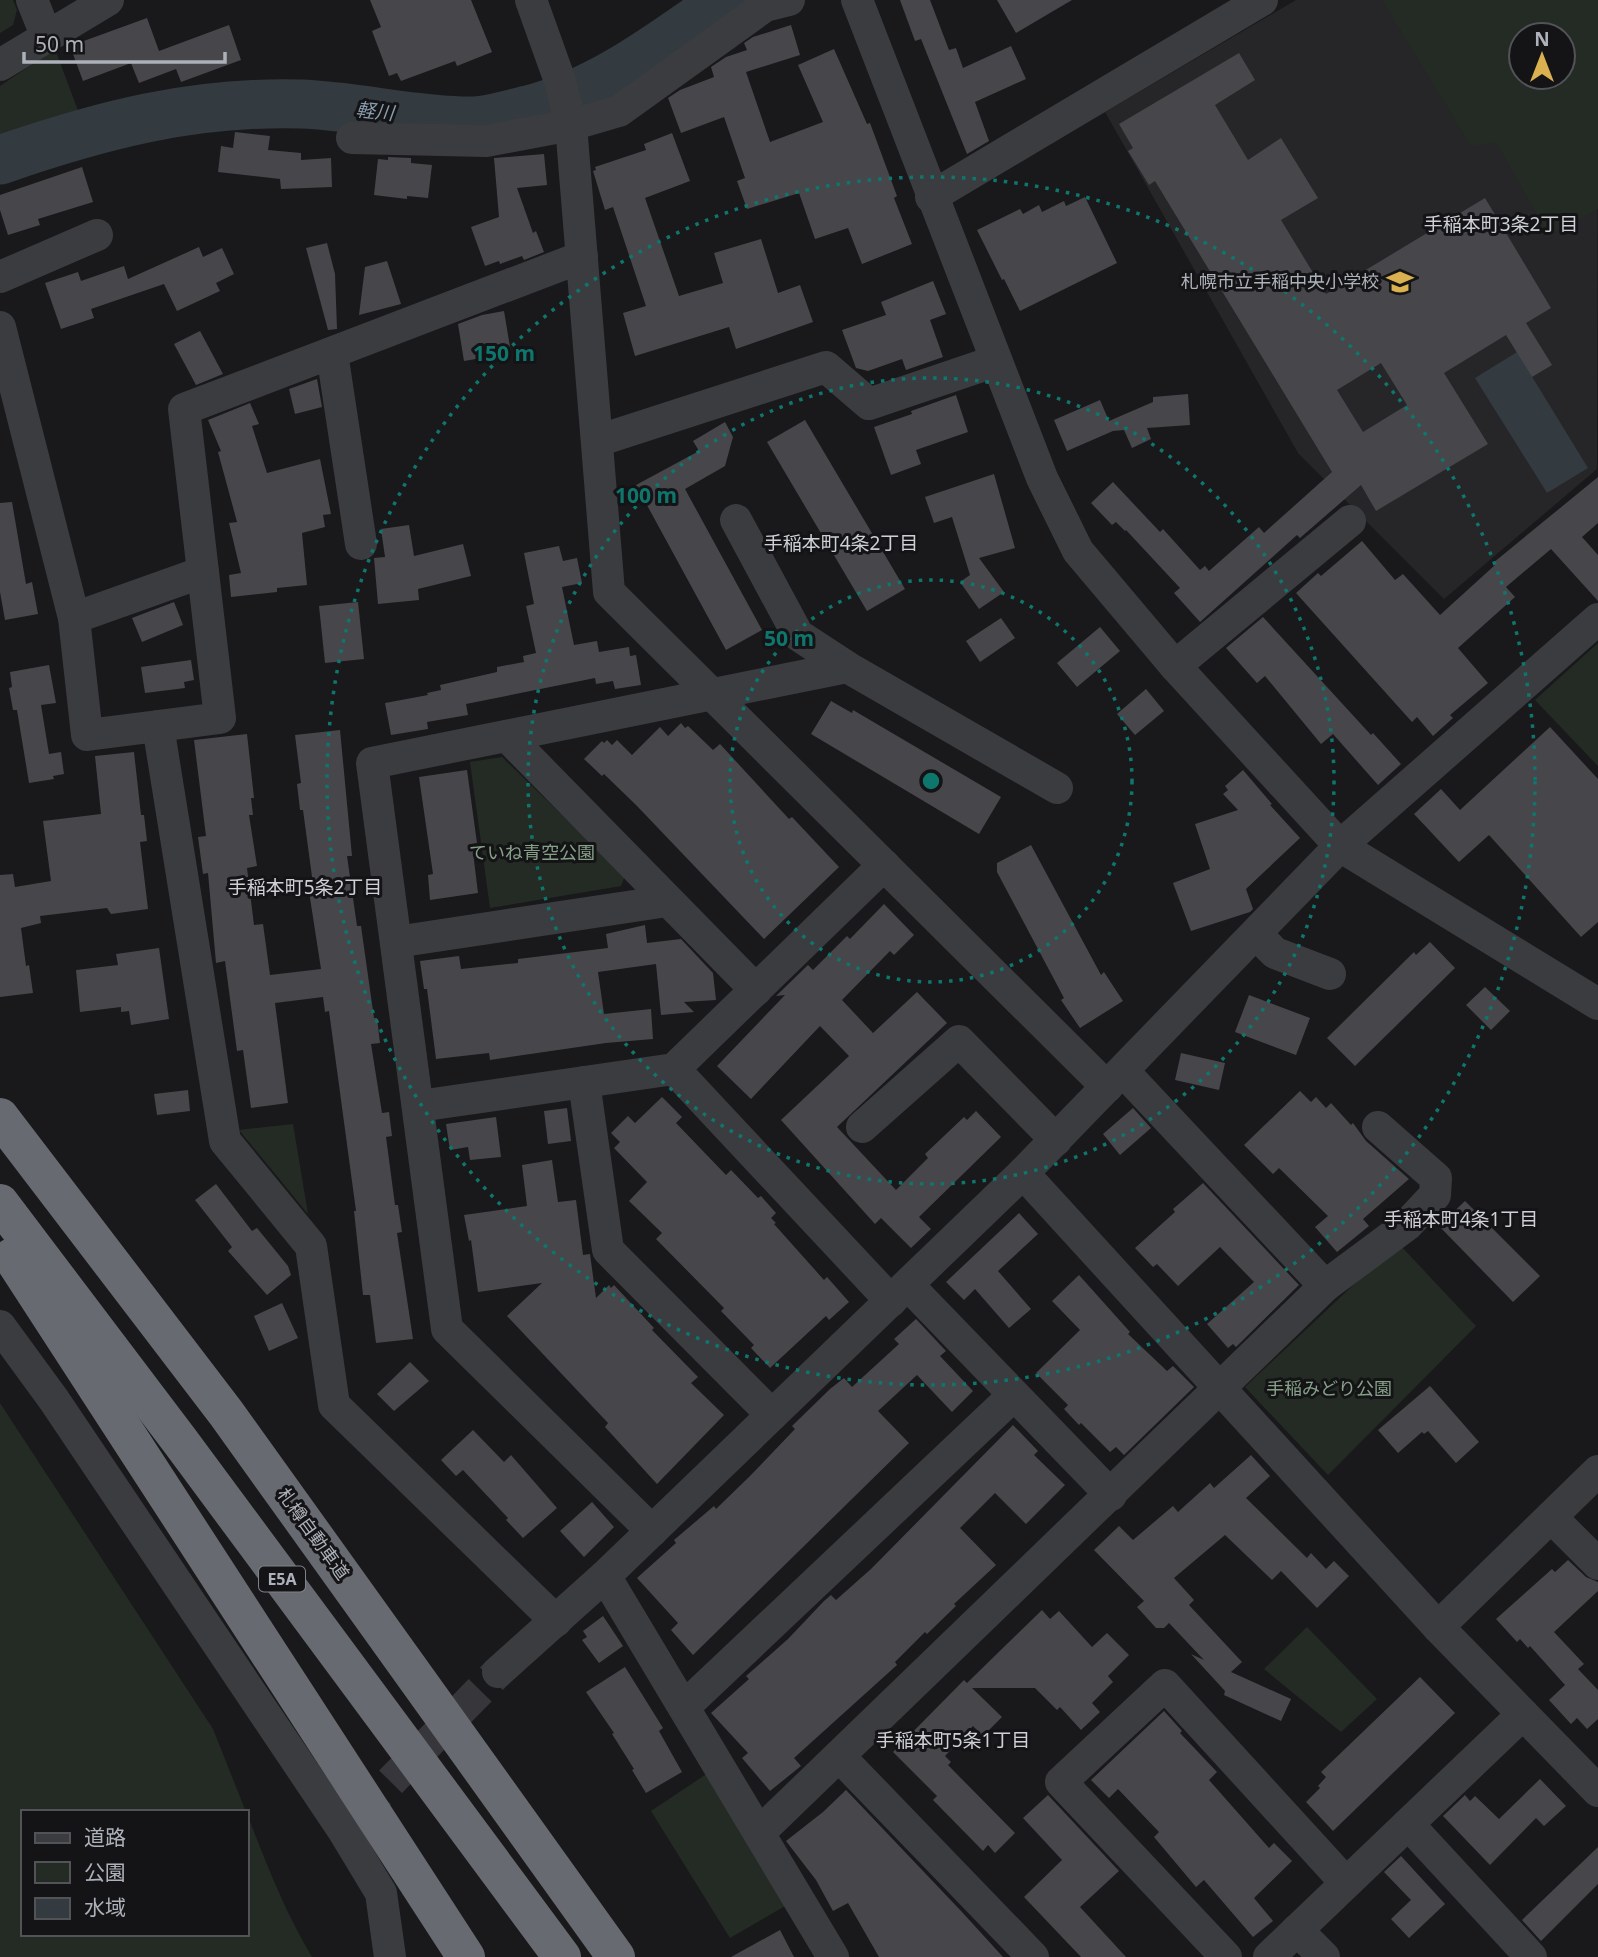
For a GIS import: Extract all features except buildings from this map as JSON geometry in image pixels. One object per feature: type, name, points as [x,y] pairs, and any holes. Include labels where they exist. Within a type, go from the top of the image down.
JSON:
[{"type":"highway","name":"札樽自動車道","points":[[0,1116],[226,1413],[616,1957]]},
{"type":"highway","name":"E5A","points":[[0,1203],[562,1957]]},
{"type":"highway","points":[[0,1238],[466,1957]]},
{"type":"street","points":[[32,0],[46,36]]},
{"type":"street","points":[[0,65],[108,0]]},
{"type":"street","points":[[531,0],[566,105],[582,257],[609,592],[884,865],[1115,1079],[1325,1286]]},
{"type":"street","points":[[352,138],[486,141],[566,105],[619,111],[765,6],[789,0]]},
{"type":"street","points":[[857,0],[1042,478],[1078,551],[1175,666],[1340,846],[1598,1004]]},
{"type":"street","points":[[931,197],[1262,0]]},
{"type":"street","points":[[0,277],[97,234]]},
{"type":"street","points":[[0,327],[74,618],[87,734],[158,726],[220,718],[184,409],[582,257]]},
{"type":"street","points":[[332,353],[361,544]]},
{"type":"street","points":[[597,441],[826,367],[869,404],[996,361]]},
{"type":"street","points":[[736,520],[799,635],[847,667],[1057,788]]},
{"type":"street","points":[[1175,666],[1350,521]]},
{"type":"street","points":[[74,618],[203,572]]},
{"type":"street","points":[[498,1672],[605,1576],[1023,1173],[1340,846],[1598,618]]},
{"type":"street","points":[[652,1531],[447,1329],[372,763],[847,667]]},
{"type":"street","points":[[158,726],[225,1142],[311,1246],[334,1405],[556,1621]]},
{"type":"street","points":[[507,736],[755,990]]},
{"type":"street","points":[[419,1106],[674,1069],[884,865]]},
{"type":"street","points":[[396,942],[667,901]]},
{"type":"street","points":[[1256,934],[1275,953],[1330,974]]},
{"type":"street","points":[[862,1127],[959,1041],[1056,1140]]},
{"type":"street","points":[[674,1069],[899,1293],[1014,1395],[1111,1495]]},
{"type":"street","points":[[584,1082],[608,1250],[772,1415]]},
{"type":"street","points":[[759,1833],[1325,1286],[1407,1225],[1435,1195],[1436,1178],[1378,1127]]},
{"type":"street","points":[[1023,1173],[1438,1627],[1598,1791]]},
{"type":"street","points":[[0,1326],[350,1823],[381,1893],[390,1957]]},
{"type":"street","points":[[684,1707],[1014,1395]]},
{"type":"street","points":[[1438,1627],[1598,1471]]},
{"type":"street","points":[[1551,1517],[1598,1564]]},
{"type":"street","points":[[605,1576],[833,1957]]},
{"type":"street","points":[[1226,1957],[1061,1782],[1165,1685],[1346,1883]]},
{"type":"street","points":[[1269,1957],[1523,1714]]},
{"type":"street","points":[[839,1756],[1033,1957]]},
{"type":"street","points":[[1408,1824],[1531,1957]]},
{"type":"street","points":[[1297,1930],[1324,1957]]},
{"type":"shaded area","name":"札幌市立手稲中央小学校","points":[[1296,0],[1598,0],[1597,469],[1444,599],[1298,453],[1105,112]]},
{"type":"green space","points":[[0,0],[13,0],[17,10],[13,25],[0,33]]},
{"type":"green space","points":[[1382,0],[1598,0],[1598,209],[1549,235],[1496,142],[1471,146]]},
{"type":"green space","points":[[55,49],[80,116],[0,144],[0,86]]},
{"type":"green space","points":[[1598,643],[1598,766],[1535,700]]},
{"type":"green space","name":"ていね青空公園","points":[[502,757],[625,876],[621,886],[490,908],[470,762]]},
{"type":"green space","points":[[293,1124],[308,1214],[239,1130]]},
{"type":"green space","name":"手稲みどり公園","points":[[1398,1243],[1476,1326],[1328,1475],[1245,1387]]},
{"type":"green space","points":[[0,1403],[213,1729],[245,1810],[21,1810],[21,1936],[248,1936],[248,1816],[285,1905],[312,1957],[0,1957]]},
{"type":"green space","points":[[1307,1627],[1377,1699],[1341,1732],[1264,1669]]},
{"type":"green space","points":[[708,1773],[785,1906],[730,1938],[651,1811]]},
{"type":"water","points":[[1517,352],[1588,468],[1547,493],[1475,378]]},
{"type":"waterway","name":"軽川","points":[[0,160],[111,126],[185,111],[223,107],[301,104],[449,120],[477,121],[499,117],[555,102],[582,91],[632,64],[726,0]]},
{"type":"tunnel","points":[[357,1816],[498,1672]]},
{"type":"place","name":"札幌市立手稲中央小学校","points":[[1400,282]]},
{"type":"district","name":"手稲本町3条2丁目","points":[[1501,224]]},
{"type":"district","name":"手稲本町4条2丁目","points":[[841,543]]},
{"type":"district","name":"手稲本町5条2丁目","points":[[305,887]]},
{"type":"district","name":"手稲本町4条1丁目","points":[[1461,1219]]},
{"type":"district","name":"手稲本町5条1丁目","points":[[953,1740]]}]
